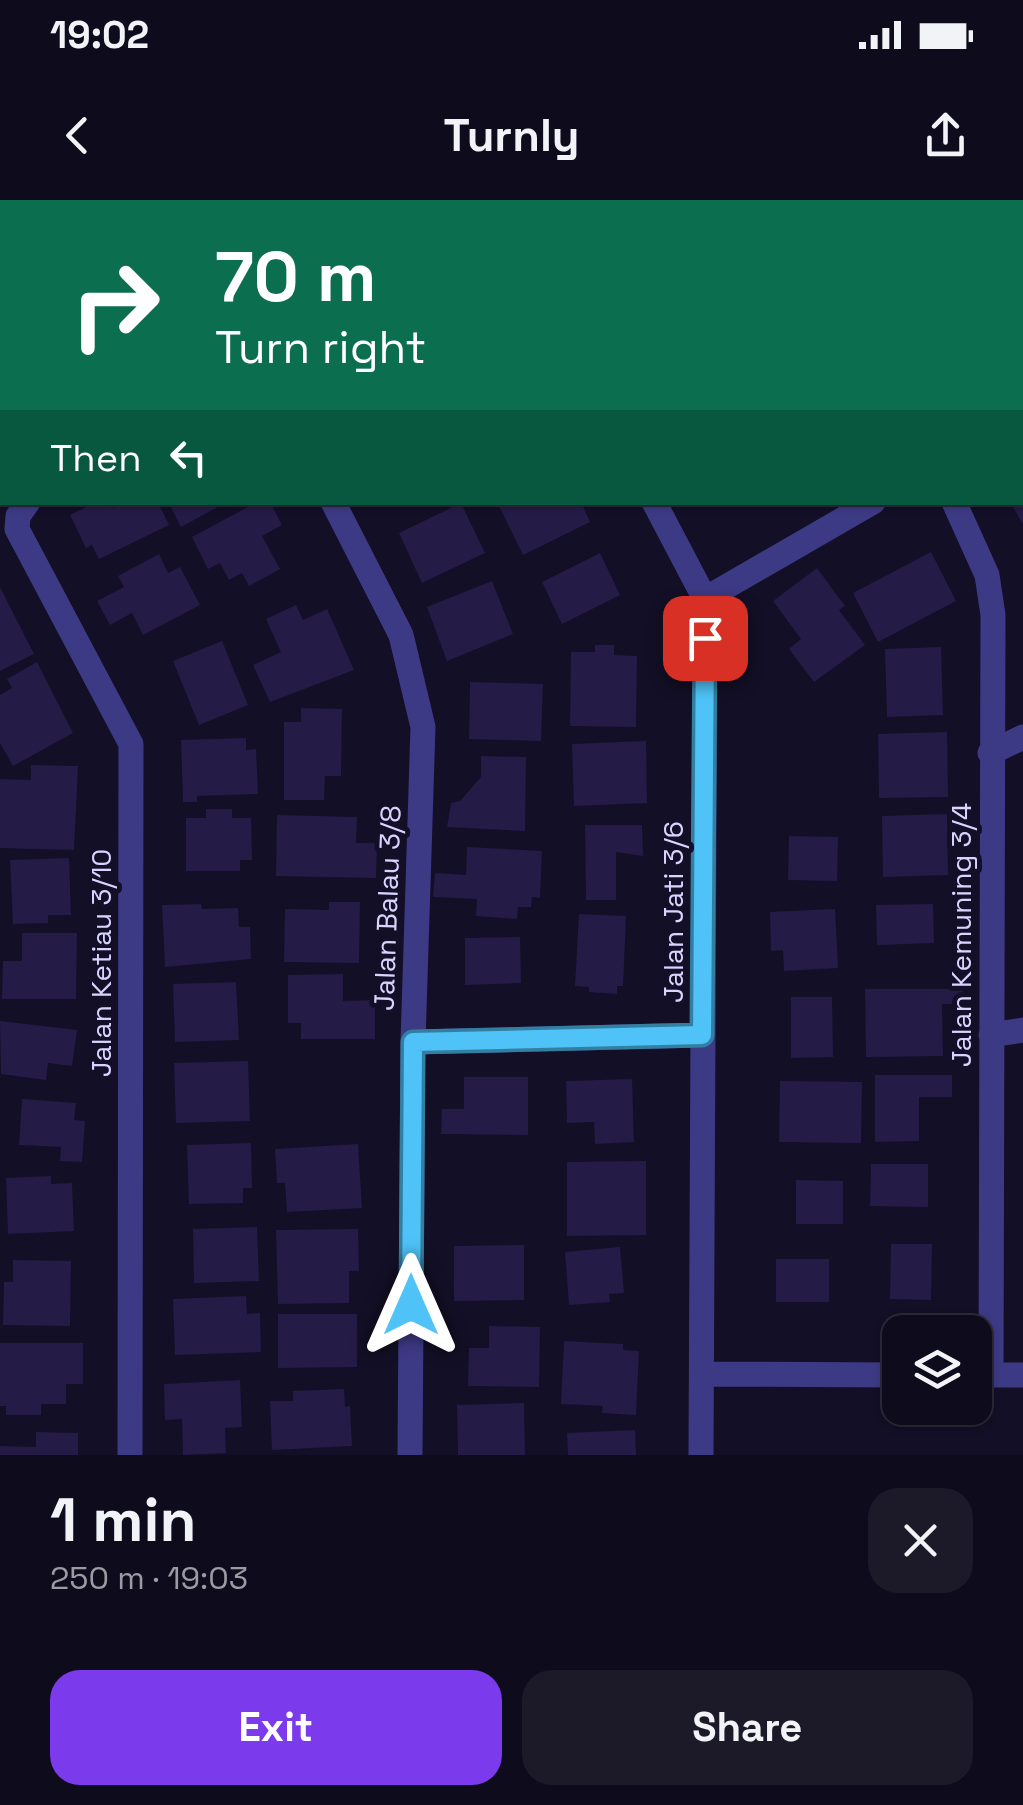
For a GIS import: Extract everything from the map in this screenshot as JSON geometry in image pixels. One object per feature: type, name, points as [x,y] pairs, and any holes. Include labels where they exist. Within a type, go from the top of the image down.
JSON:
[{"type":"street","name":"Jalan Ketiau 3/10","points":[[26,505],[18,516],[17,530],[131,744],[130,1455]]},
{"type":"street","name":"Jalan Balau 3/8","points":[[334,505],[401,634],[423,727],[413,1042],[410,1455]]},
{"type":"street","name":"Jalan Jati 3/6","points":[[656,505],[705,599],[701,1455]]},
{"type":"street","points":[[705,599],[868,505]]},
{"type":"street","name":"Jalan Kemuning 3/4","points":[[955,505],[987,575],[993,615],[991,1035],[984,1315]]},
{"type":"street","points":[[990,753],[1023,737]]},
{"type":"street","points":[[991,1035],[1023,1030]]},
{"type":"street","points":[[413,1042],[702,1035]]},
{"type":"street","points":[[702,1374],[882,1375]]},
{"type":"street","points":[[992,1375],[1023,1375]]},
{"type":"building","points":[[90,505],[159,505],[169,525],[99,559],[92,545],[86,548],[70,515]]},
{"type":"building","points":[[170,505],[221,505],[181,527]]},
{"type":"building","points":[[251,505],[272,505],[282,525],[262,536],[280,569],[249,586],[242,573],[229,580],[220,563],[208,569],[192,537]]},
{"type":"building","points":[[462,505],[485,553],[422,583],[399,533]]},
{"type":"building","points":[[498,505],[582,505],[590,522],[523,555]]},
{"type":"building","points":[[1012,505],[1023,505],[1023,524]]},
{"type":"building","points":[[931,552],[956,601],[878,642],[853,593]]},
{"type":"building","points":[[600,553],[620,595],[562,624],[542,582]]},
{"type":"building","points":[[159,554],[168,573],[180,567],[200,605],[143,635],[132,613],[110,625],[97,601],[124,587],[118,576]]},
{"type":"building","points":[[817,568],[845,606],[839,610],[865,645],[814,682],[789,649],[801,639],[773,601]]},
{"type":"building","points":[[492,581],[513,634],[447,661],[427,607]]},
{"type":"building","points":[[0,587],[34,654],[0,671]]},
{"type":"building","points":[[296,605],[303,620],[327,609],[354,670],[270,702],[253,665],[281,652],[266,619]]},
{"type":"building","points":[[222,641],[248,705],[199,725],[173,661]]},
{"type":"building","points":[[595,645],[614,645],[614,655],[637,656],[636,727],[570,726],[571,652],[595,652]]},
{"type":"building","points":[[941,647],[943,715],[887,717],[885,649]]},
{"type":"building","points":[[37,662],[73,733],[13,766],[0,743],[0,695],[12,688],[7,679]]},
{"type":"building","points":[[470,682],[543,684],[541,741],[469,739]]},
{"type":"building","points":[[301,708],[342,709],[341,776],[325,776],[324,800],[284,800],[284,722],[301,722]]},
{"type":"building","points":[[947,732],[948,797],[879,798],[878,734]]},
{"type":"building","points":[[246,738],[246,750],[256,749],[258,794],[197,796],[197,802],[183,802],[181,740]]},
{"type":"building","points":[[646,741],[647,803],[574,806],[572,744]]},
{"type":"building","points":[[481,756],[526,757],[525,831],[447,827],[451,803],[460,801],[481,777]]},
{"type":"building","points":[[31,765],[78,766],[74,850],[0,848],[0,779],[31,780]]},
{"type":"building","points":[[206,809],[232,809],[232,818],[251,818],[252,860],[240,860],[240,871],[186,871],[186,818],[206,818]]},
{"type":"building","points":[[947,814],[948,875],[883,877],[882,816]]},
{"type":"building","points":[[277,815],[357,817],[356,843],[377,843],[376,878],[276,876]]},
{"type":"building","points":[[585,825],[642,825],[643,856],[616,852],[616,900],[586,900]]},
{"type":"building","points":[[789,836],[838,837],[837,881],[788,880]]},
{"type":"building","points":[[467,847],[542,851],[540,898],[532,897],[531,907],[518,907],[517,919],[476,916],[477,899],[433,897],[435,873],[466,875]]},
{"type":"building","points":[[69,858],[71,915],[48,915],[48,923],[13,924],[10,860]]},
{"type":"building","points":[[329,902],[360,902],[359,963],[284,962],[285,909],[329,910]]},
{"type":"building","points":[[201,904],[202,909],[238,908],[239,927],[250,927],[251,959],[165,967],[162,905]]},
{"type":"building","points":[[933,904],[934,943],[877,945],[876,905]]},
{"type":"building","points":[[835,909],[838,968],[784,971],[783,950],[771,951],[770,912]]},
{"type":"building","points":[[579,914],[626,916],[623,986],[617,986],[617,994],[589,992],[589,987],[575,986]]},
{"type":"building","points":[[22,933],[77,933],[76,999],[2,999],[3,961],[22,961]]},
{"type":"building","points":[[520,937],[521,983],[465,985],[465,938]]},
{"type":"building","points":[[343,974],[343,1001],[375,1000],[375,1039],[301,1039],[301,1023],[288,1023],[288,975]]},
{"type":"building","points":[[236,982],[239,1040],[175,1042],[173,984]]},
{"type":"building","points":[[865,989],[963,989],[963,1004],[942,1004],[943,1056],[866,1057]]},
{"type":"building","points":[[791,997],[832,997],[833,1057],[791,1058]]},
{"type":"building","points":[[0,1021],[77,1030],[72,1066],[48,1063],[46,1080],[1,1074]]},
{"type":"building","points":[[248,1061],[250,1121],[176,1123],[174,1063]]},
{"type":"building","points":[[875,1075],[952,1075],[952,1097],[919,1097],[919,1141],[875,1142]]},
{"type":"building","points":[[464,1077],[528,1077],[528,1135],[441,1134],[442,1109],[464,1109]]},
{"type":"building","points":[[632,1079],[634,1142],[595,1144],[594,1122],[567,1123],[566,1081]]},
{"type":"building","points":[[780,1081],[862,1082],[861,1143],[779,1142]]},
{"type":"building","points":[[22,1099],[76,1103],[74,1120],[85,1121],[82,1162],[60,1161],[61,1147],[19,1145]]},
{"type":"building","points":[[251,1143],[252,1188],[243,1188],[243,1203],[189,1204],[187,1145]]},
{"type":"building","points":[[358,1144],[362,1208],[287,1212],[285,1183],[277,1183],[275,1149]]},
{"type":"building","points":[[646,1161],[646,1235],[567,1236],[567,1162]]},
{"type":"building","points":[[871,1164],[928,1164],[928,1207],[870,1206]]},
{"type":"building","points":[[51,1176],[51,1184],[72,1183],[74,1231],[8,1234],[6,1178]]},
{"type":"building","points":[[796,1180],[843,1181],[843,1224],[796,1224]]},
{"type":"building","points":[[257,1227],[259,1281],[194,1283],[193,1229]]},
{"type":"building","points":[[358,1229],[359,1271],[349,1271],[349,1303],[278,1304],[276,1230]]},
{"type":"building","points":[[891,1244],[932,1244],[931,1300],[890,1299]]},
{"type":"building","points":[[524,1245],[524,1300],[454,1301],[454,1246]]},
{"type":"building","points":[[620,1247],[624,1293],[609,1294],[610,1302],[569,1305],[565,1252]]},
{"type":"building","points":[[776,1259],[829,1259],[829,1302],[776,1302]]},
{"type":"building","points":[[13,1260],[71,1261],[70,1326],[3,1325],[4,1282],[13,1282]]},
{"type":"building","points":[[246,1296],[247,1314],[260,1313],[261,1352],[175,1355],[173,1299]]},
{"type":"building","points":[[278,1314],[357,1314],[357,1367],[278,1368]]},
{"type":"building","points":[[489,1326],[540,1327],[539,1387],[468,1386],[469,1348],[489,1348]]},
{"type":"building","points":[[564,1341],[623,1344],[623,1350],[639,1351],[636,1415],[602,1413],[603,1406],[561,1404]]},
{"type":"building","points":[[0,1343],[83,1343],[83,1384],[66,1384],[66,1404],[41,1404],[41,1415],[6,1415],[6,1406],[0,1406]]},
{"type":"building","points":[[240,1380],[242,1427],[225,1428],[226,1453],[183,1455],[182,1419],[165,1420],[164,1384]]},
{"type":"building","points":[[344,1389],[345,1407],[350,1406],[352,1446],[272,1450],[270,1401],[293,1401],[293,1391]]},
{"type":"building","points":[[524,1403],[525,1455],[458,1455],[457,1405]]},
{"type":"building","points":[[635,1430],[636,1455],[568,1455],[567,1433]]},
{"type":"building","points":[[36,1432],[78,1433],[78,1455],[0,1455],[0,1446],[36,1447]]},
{"type":"route","points":[[411,1305],[413,1042],[702,1035],[705,638]]}]
